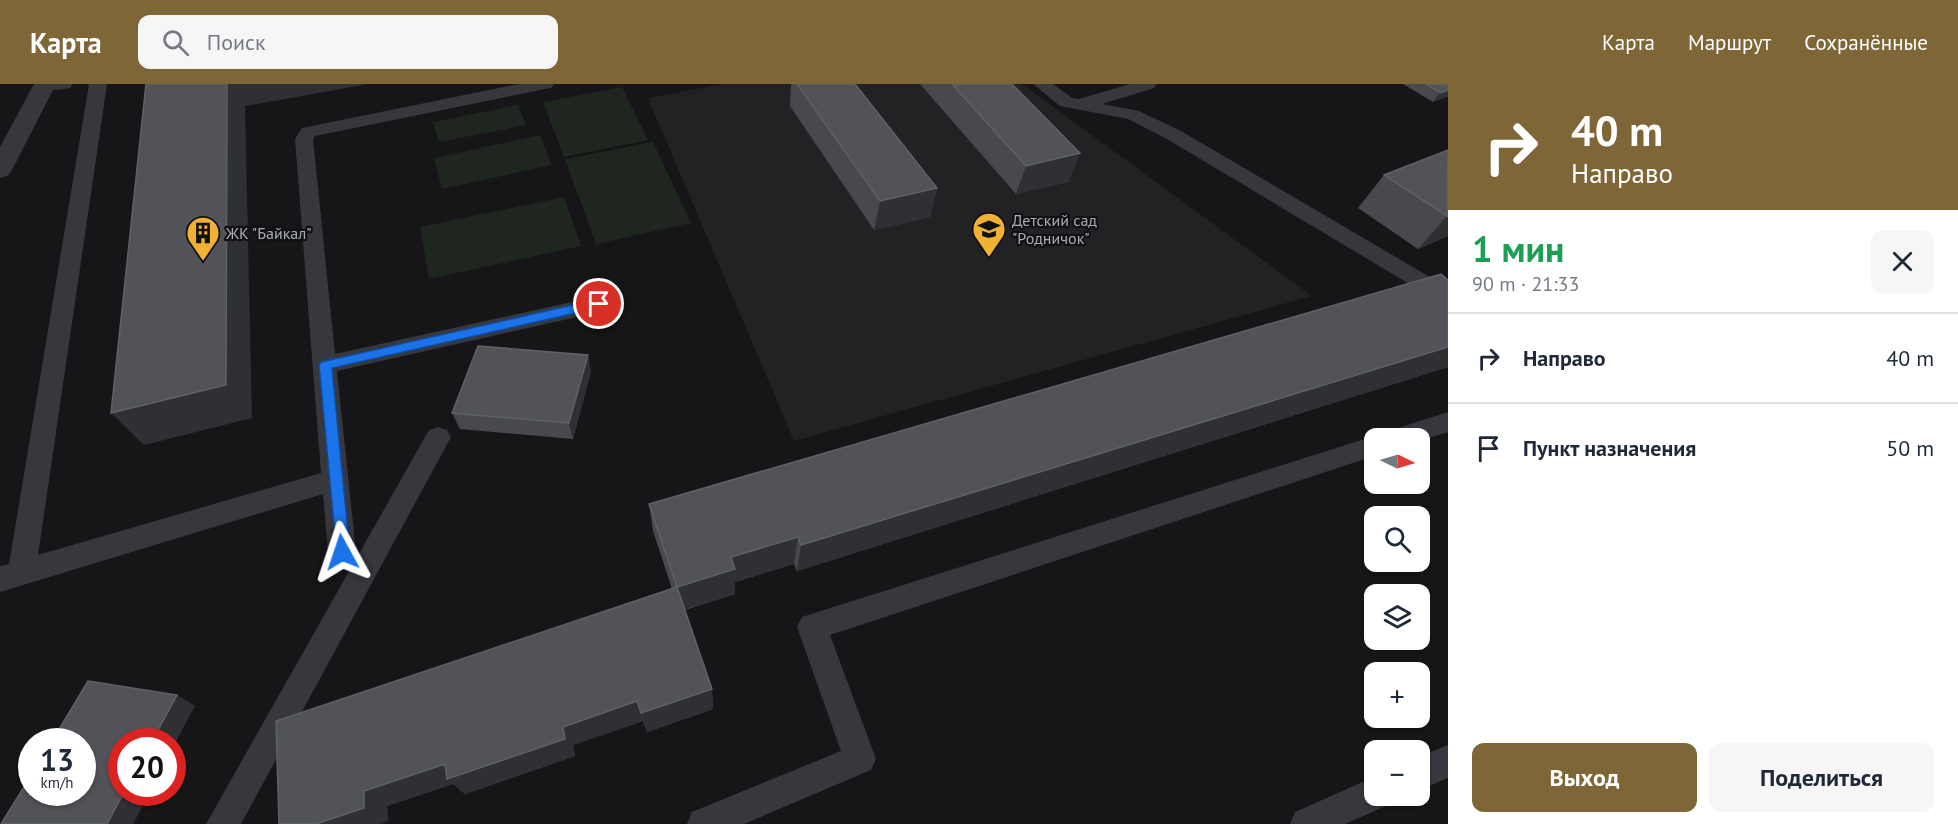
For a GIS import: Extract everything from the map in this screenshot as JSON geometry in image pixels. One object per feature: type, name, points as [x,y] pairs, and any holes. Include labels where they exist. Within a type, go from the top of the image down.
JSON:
[{"type":"street","points":[[0,170],[45,84]]},
{"type":"lane","points":[[45,84],[64,84]]},
{"type":"lane","points":[[98,84],[11,576],[335,480]]},
{"type":"lane","points":[[342,552],[304,139],[308,132],[545,84]]},
{"type":"lane","points":[[1042,84],[1066,102],[1133,115],[1174,135],[1445,293]]},
{"type":"lane","points":[[1079,105],[1148,84]]},
{"type":"lane","points":[[325,365],[599,304]]},
{"type":"lane","points":[[1429,428],[1448,422]]},
{"type":"lane","points":[[223,824],[438,437]]},
{"type":"lane","points":[[704,824],[860,759],[812,627],[1364,449]]},
{"type":"lane","points":[[1430,769],[1448,761]]},
{"type":"lane","points":[[1307,824],[1364,798]]},
{"type":"shaded area","name":"Детский сад \"Родничок\"","points":[[723,84],[1022,84],[1312,296],[794,441],[648,98]]},
{"type":"shaded area","points":[[622,87],[648,140],[564,157],[543,102]]},
{"type":"shaded area","points":[[518,105],[526,125],[439,142],[433,122]]},
{"type":"shaded area","points":[[540,135],[552,165],[442,189],[434,158]]},
{"type":"shaded area","points":[[653,142],[691,223],[596,244],[565,159]]},
{"type":"shaded area","points":[[564,197],[581,246],[429,279],[420,227]]},
{"type":"building","name":"ЖК \"Байкал\"","points":[[146,84],[227,84],[226,385],[111,413]]},
{"type":"building","points":[[797,84],[855,84],[937,188],[880,201]]},
{"type":"building","points":[[952,84],[1012,84],[1080,153],[1026,166]]},
{"type":"building","points":[[1426,84],[1448,84],[1448,90],[1441,93]]},
{"type":"building","points":[[1448,150],[1447,216],[1384,175]]},
{"type":"building","points":[[1441,274],[1448,280],[1448,347],[801,545],[798,537],[731,557],[735,569],[677,587],[649,504]]},
{"type":"building","points":[[478,346],[588,355],[569,423],[452,413]]},
{"type":"building","points":[[677,587],[712,689],[641,713],[637,701],[563,727],[565,739],[447,779],[445,764],[364,791],[364,808],[316,824],[279,824],[276,721]]},
{"type":"building","points":[[88,681],[177,695],[159,728],[108,728],[108,806],[117,806],[107,824],[1,824],[18,797],[18,806],[96,806],[96,728],[60,728]]},
{"type":"place","name":"Детский сад \"Родничок\"","points":[[989,258]]},
{"type":"place","name":"ЖК \"Байкал\"","points":[[203,262]]},
{"type":"route","points":[[342,552],[325,365],[599,304]]}]
